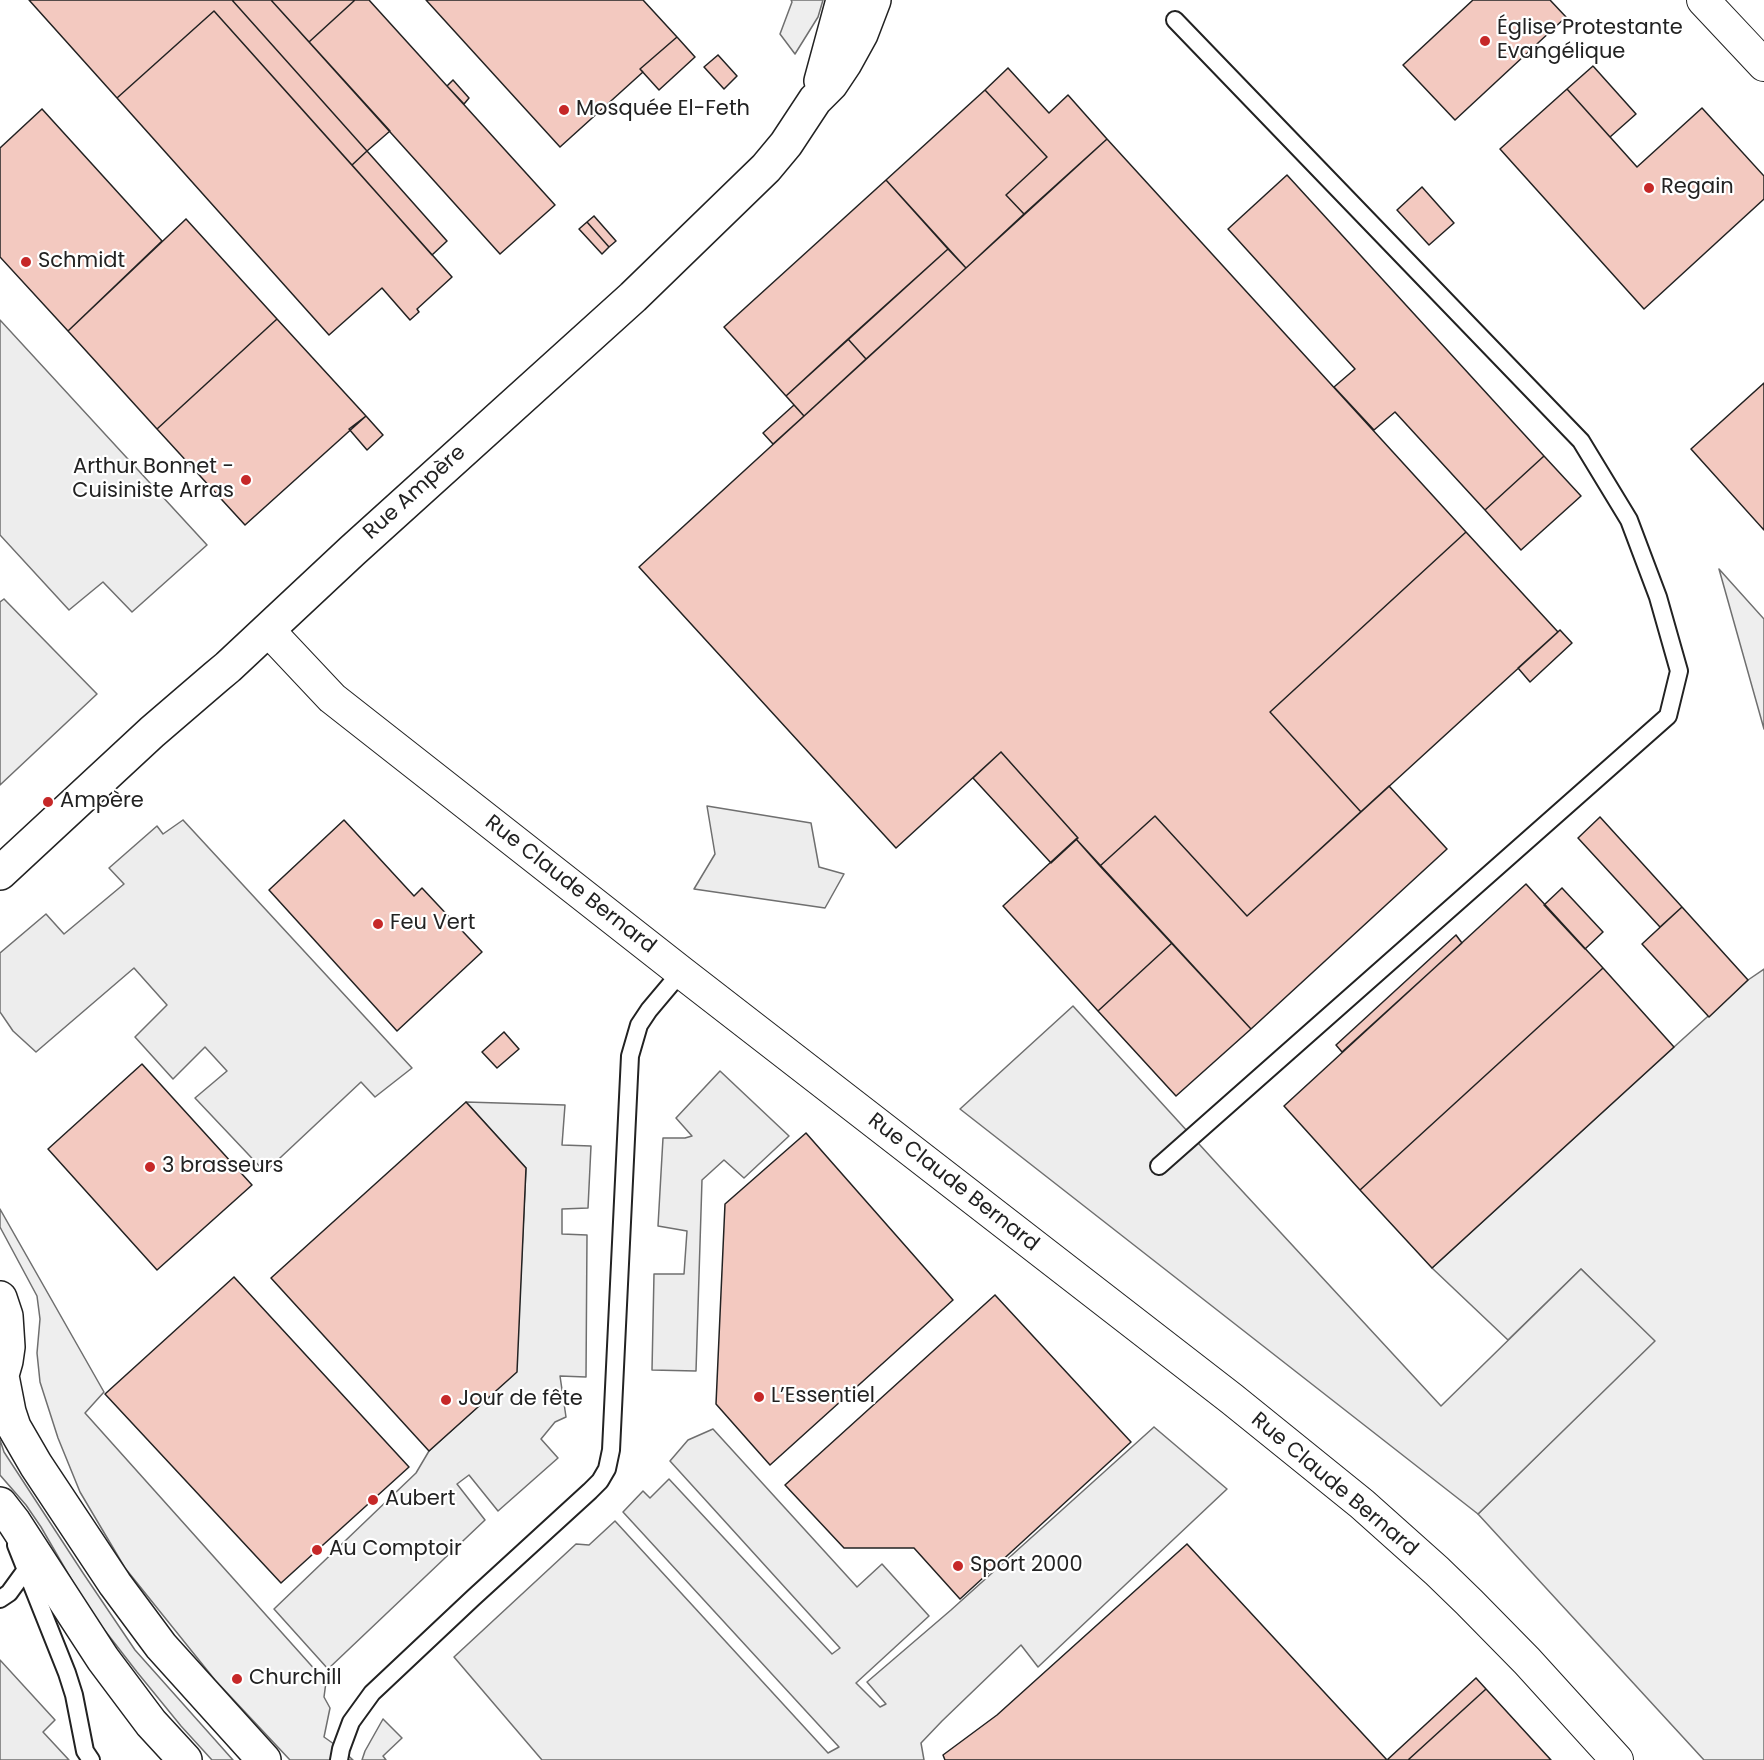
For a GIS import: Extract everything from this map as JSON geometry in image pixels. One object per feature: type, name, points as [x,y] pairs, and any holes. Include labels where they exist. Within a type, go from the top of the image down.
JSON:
[{"type":"street","name":"Rue Ampère","points":[[815,100],[843,0]]},
{"type":"street","name":"Rue Ampère","points":[[0,873],[152,732],[228,668],[352,551],[633,297],[645,283],[667,266],[766,168],[845,63],[861,34],[874,0]]},
{"type":"street","points":[[1703,0],[1764,65]]},
{"type":"street","name":"Rue Claude Bernard","points":[[268,630],[332,698],[1222,1392],[1362,1504],[1430,1564],[1476,1609],[1617,1760]]},
{"type":"street","points":[[0,1298],[8,1331],[8,1347],[1,1379],[14,1427],[36,1465],[115,1584],[161,1646],[264,1760]]},
{"type":"street","points":[[3,1507],[103,1659],[152,1723],[185,1760]]},
{"type":"lane","points":[[1159,1166],[1668,716],[1679,671],[1658,597],[1629,520],[1581,441],[1175,20]]},
{"type":"lane","points":[[339,1760],[345,1735],[362,1706],[383,1681],[590,1491],[607,1469],[610,1450],[630,1056],[639,1025],[681,972]]},
{"type":"lane","points":[[3,1507],[25,1571],[74,1695],[85,1751],[91,1760]]},
{"type":"lane","points":[[0,1599],[9,1593],[25,1571]]},
{"type":"shaded area","points":[[791,0],[823,0],[818,17],[795,54],[780,34]]},
{"type":"shaded area","points":[[0,320],[207,545],[132,612],[103,582],[69,610],[0,535]]},
{"type":"shaded area","points":[[1719,569],[1764,619],[1764,729]]},
{"type":"shaded area","points":[[4,599],[97,694],[0,785],[0,602]]},
{"type":"shaded area","points":[[707,806],[811,823],[819,867],[844,874],[825,908],[694,889],[715,854]]},
{"type":"shaded area","points":[[183,820],[412,1068],[375,1097],[361,1082],[265,1172],[195,1098],[227,1071],[205,1047],[173,1079],[135,1037],[167,1005],[134,968],[36,1052],[13,1031],[0,1012],[0,953],[46,914],[64,934],[124,884],[109,868],[157,826],[163,834]]},
{"type":"shaded area","points":[[1764,969],[1764,1760],[1704,1760],[1478,1514],[1654,1341],[1581,1269],[1508,1340],[1432,1268],[1748,980]]},
{"type":"shaded area","points":[[1073,1006],[1441,1406],[1581,1269],[1655,1341],[1478,1514],[960,1109]]},
{"type":"shaded area","points":[[720,1071],[789,1136],[744,1178],[724,1160],[702,1180],[696,1371],[652,1370],[654,1274],[684,1274],[687,1231],[658,1226],[663,1138],[692,1136],[676,1118]]},
{"type":"shaded area","points":[[466,1102],[565,1105],[562,1145],[591,1146],[588,1208],[562,1209],[562,1234],[587,1235],[586,1377],[560,1376],[566,1417],[555,1422],[541,1439],[558,1458],[498,1511],[469,1475],[457,1484],[485,1520],[328,1669],[274,1609],[416,1473],[429,1451],[516,1372],[526,1168]]},
{"type":"shaded area","points":[[0,1209],[104,1392],[85,1413],[326,1682],[324,1697],[330,1708],[324,1737],[353,1760],[290,1760],[215,1680],[125,1568],[80,1492],[58,1438],[40,1382],[37,1353],[40,1319],[37,1296],[0,1227]]},
{"type":"shaded area","points":[[1154,1427],[1227,1489],[1038,1667],[1021,1645],[921,1743],[924,1760],[542,1760],[454,1657],[576,1544],[589,1545],[615,1521],[828,1753],[839,1747],[623,1512],[643,1491],[650,1498],[669,1479],[832,1654],[840,1648],[670,1461],[688,1440],[713,1429],[857,1587],[882,1564],[929,1616],[856,1683],[880,1707],[886,1704],[867,1682],[951,1610]]},
{"type":"shaded area","points":[[0,1440],[4,1452],[135,1650],[233,1760],[212,1760],[181,1726],[99,1623],[41,1527],[26,1505],[0,1475]]},
{"type":"shaded area","points":[[0,1660],[55,1720],[43,1732],[69,1760],[0,1760]]},
{"type":"shaded area","points":[[383,1719],[402,1738],[383,1756],[386,1760],[362,1760],[365,1751]]},
{"type":"building","points":[[29,0],[232,0],[367,151],[352,165],[214,11],[117,98]]},
{"type":"building","points":[[232,0],[271,0],[390,131],[367,151]]},
{"type":"building","points":[[271,0],[355,0],[309,42]]},
{"type":"building","points":[[355,0],[369,0],[555,205],[500,254],[309,42]]},
{"type":"building","name":"Mosquée El-Feth","points":[[426,0],[643,0],[677,37],[640,69],[643,72],[560,147]]},
{"type":"building","name":"Église Protestante Evangélique","points":[[1473,0],[1550,0],[1566,17],[1455,120],[1403,65]]},
{"type":"building","points":[[214,11],[452,277],[417,309],[419,312],[410,320],[382,288],[329,335],[117,98]]},
{"type":"building","points":[[677,37],[695,57],[659,90],[640,69]]},
{"type":"building","points":[[718,55],[737,76],[724,89],[704,67]]},
{"type":"building","points":[[1593,66],[1636,114],[1610,137],[1567,89]]},
{"type":"building","points":[[1008,68],[1049,113],[1068,95],[1107,139],[1024,214],[1006,195],[1047,157],[985,90]]},
{"type":"building","points":[[453,80],[469,98],[464,104],[447,86]]},
{"type":"building","name":"Regain","points":[[1567,89],[1637,167],[1702,108],[1764,176],[1764,199],[1644,309],[1500,149]]},
{"type":"building","points":[[985,90],[1047,157],[1006,195],[1024,214],[966,268],[886,180]]},
{"type":"building","points":[[42,109],[162,241],[68,331],[0,257],[0,148]]},
{"type":"building","points":[[1107,139],[1466,532],[1270,712],[1361,812],[1247,916],[1155,816],[1100,866],[1001,752],[896,848],[639,567]]},
{"type":"building","points":[[367,151],[447,241],[432,255],[352,165]]},
{"type":"building","points":[[1287,175],[1544,456],[1485,510],[1395,412],[1374,430],[1334,387],[1355,369],[1228,229]]},
{"type":"building","points":[[886,180],[948,249],[786,396],[724,327]]},
{"type":"building","points":[[1422,187],[1454,223],[1429,245],[1397,210]]},
{"type":"building","points":[[594,216],[616,241],[609,247],[587,222]]},
{"type":"building","points":[[186,219],[277,319],[157,429],[68,331]]},
{"type":"building","points":[[587,222],[609,247],[602,254],[579,229]]},
{"type":"building","points":[[948,249],[966,268],[866,359],[848,339]]},
{"type":"building","points":[[277,319],[366,416],[245,525],[157,429]]},
{"type":"building","points":[[848,339],[866,359],[804,416],[786,396]]},
{"type":"building","points":[[1764,383],[1764,530],[1691,449]]},
{"type":"building","points":[[794,405],[804,416],[773,444],[763,433]]},
{"type":"building","points":[[366,416],[383,435],[367,450],[349,429]]},
{"type":"building","points":[[1544,456],[1581,496],[1521,550],[1485,510]]},
{"type":"building","points":[[1466,532],[1558,632],[1361,812],[1270,712]]},
{"type":"building","points":[[1560,630],[1572,643],[1530,682],[1518,668]]},
{"type":"building","points":[[1001,752],[1078,838],[1051,863],[973,778]]},
{"type":"building","points":[[1389,786],[1447,849],[1251,1029],[1100,866],[1155,816],[1247,916]]},
{"type":"building","points":[[1600,817],[1682,907],[1660,927],[1578,838]]},
{"type":"building","name":"Feu Vert","points":[[344,820],[414,896],[422,888],[482,952],[397,1031],[269,890]]},
{"type":"building","points":[[1076,839],[1172,943],[1098,1011],[1003,906]]},
{"type":"building","points":[[1526,884],[1603,968],[1360,1190],[1284,1106]]},
{"type":"building","points":[[1562,888],[1603,932],[1585,949],[1544,905]]},
{"type":"building","points":[[1682,907],[1748,980],[1709,1017],[1642,944]]},
{"type":"building","points":[[1456,935],[1462,943],[1342,1052],[1336,1045]]},
{"type":"building","points":[[1172,943],[1251,1029],[1176,1096],[1098,1011]]},
{"type":"building","points":[[1603,968],[1674,1047],[1432,1268],[1360,1190]]},
{"type":"building","points":[[504,1032],[519,1049],[497,1068],[482,1052]]},
{"type":"building","name":"3 brasseurs","points":[[142,1064],[252,1185],[157,1270],[48,1149]]},
{"type":"building","points":[[466,1102],[526,1168],[517,1372],[429,1451],[271,1278]]},
{"type":"building","points":[[806,1133],[953,1300],[770,1465],[716,1404],[725,1204]]},
{"type":"building","points":[[234,1277],[409,1467],[281,1583],[105,1394]]},
{"type":"building","points":[[995,1295],[1131,1442],[960,1599],[914,1548],[844,1548],[785,1485]]},
{"type":"building","points":[[1187,1544],[1387,1760],[945,1760],[943,1755],[997,1715]]},
{"type":"building","points":[[1476,1678],[1486,1689],[1408,1760],[1387,1760]]},
{"type":"building","points":[[1486,1689],[1551,1760],[1408,1760]]},
{"type":"place","name":"Église Protestante Evangélique","points":[[1485,41]]},
{"type":"place","name":"Mosquée El-Feth","points":[[564,110]]},
{"type":"place","name":"Regain","points":[[1649,188]]},
{"type":"place","name":"Schmidt","points":[[26,262]]},
{"type":"place","name":"Arthur Bonnet - Cuisiniste Arras","points":[[246,480]]},
{"type":"place","name":"Ampère","points":[[48,802]]},
{"type":"place","name":"Feu Vert","points":[[378,924]]},
{"type":"place","name":"3 brasseurs","points":[[150,1167]]},
{"type":"place","name":"L’Essentiel","points":[[759,1397]]},
{"type":"place","name":"Jour de fête","points":[[446,1400]]},
{"type":"place","name":"Aubert","points":[[373,1500]]},
{"type":"place","name":"Au Comptoir","points":[[317,1550]]},
{"type":"place","name":"Sport 2000","points":[[958,1566]]},
{"type":"place","name":"Churchill","points":[[237,1679]]}]
